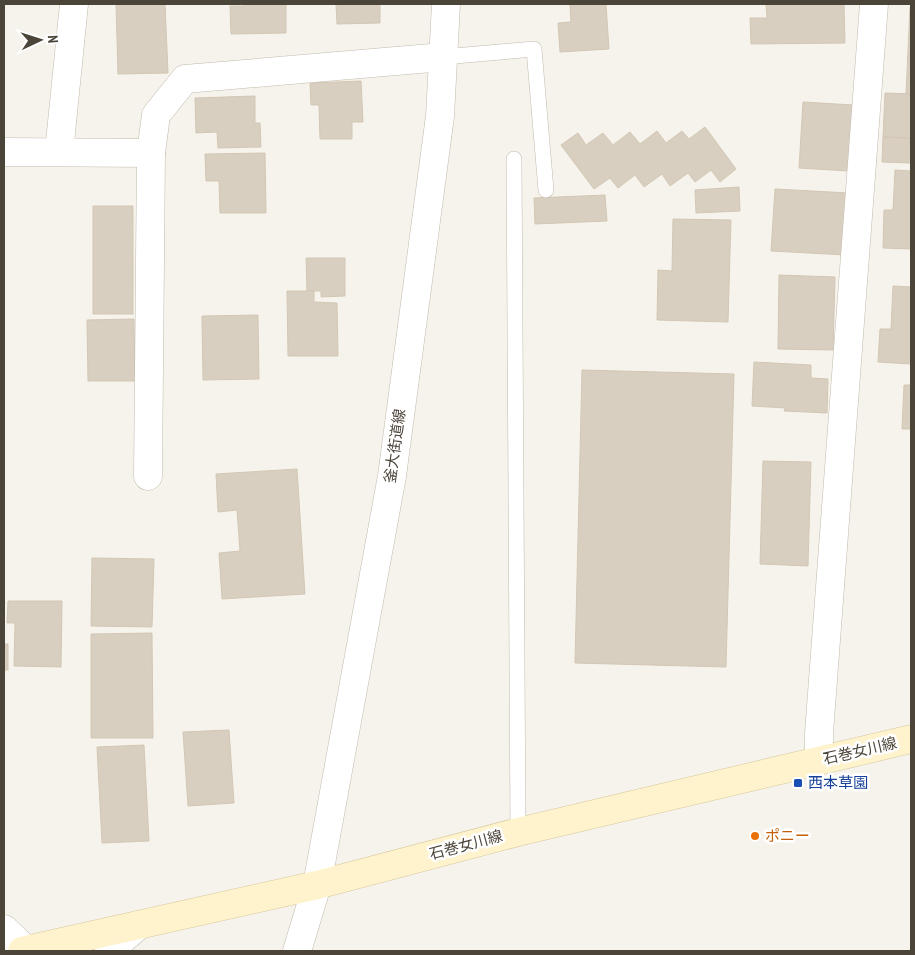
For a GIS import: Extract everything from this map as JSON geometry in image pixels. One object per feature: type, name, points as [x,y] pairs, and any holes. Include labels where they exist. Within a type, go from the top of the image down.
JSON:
[{"type":"main road","name":"石巻女川線","points":[[24,951],[316,885],[518,832],[911,739]]},
{"type":"street","points":[[59,152],[74,4]]},
{"type":"street","name":"釜大街道線","points":[[297,951],[316,885],[392,476],[440,116],[446,4]]},
{"type":"street","points":[[819,760],[874,4]]},
{"type":"street","points":[[148,476],[151,153],[156,115],[184,79],[443,57]]},
{"type":"street","points":[[4,152],[151,153]]},
{"type":"street","points":[[109,951],[139,925]]},
{"type":"street","points":[[4,930],[24,951]]},
{"type":"lane","points":[[443,57],[534,49],[546,190]]},
{"type":"lane","points":[[514,159],[518,832]]},
{"type":"building","points":[[116,4],[165,4],[168,73],[118,74]]},
{"type":"building","points":[[244,4],[286,4],[286,33],[231,34],[230,6],[244,6]]},
{"type":"building","points":[[336,4],[380,4],[380,23],[337,24]]},
{"type":"building","points":[[570,4],[606,4],[609,49],[560,52],[558,23],[571,22]]},
{"type":"building","points":[[766,4],[844,4],[845,43],[751,44],[750,18],[767,18]]},
{"type":"building","points":[[910,7],[911,94],[906,94]]},
{"type":"building","points":[[361,81],[363,122],[352,122],[352,139],[320,139],[319,105],[311,105],[310,83]]},
{"type":"building","points":[[885,93],[911,94],[911,138],[883,137]]},
{"type":"building","points":[[255,96],[255,123],[260,123],[261,147],[218,148],[217,132],[196,133],[195,98]]},
{"type":"building","points":[[803,102],[853,105],[849,171],[799,168]]},
{"type":"building","points":[[705,127],[736,169],[720,182],[711,170],[695,182],[688,173],[670,186],[662,174],[644,187],[635,175],[618,188],[610,178],[594,189],[561,145],[578,133],[586,145],[603,133],[613,145],[630,132],[640,144],[657,131],[666,143],[682,131],[689,139]]},
{"type":"building","points":[[883,137],[911,138],[911,163],[882,162]]},
{"type":"building","points":[[265,153],[266,213],[220,213],[219,181],[206,181],[205,154]]},
{"type":"building","points":[[895,170],[911,171],[911,249],[883,248],[884,210],[893,210]]},
{"type":"building","points":[[739,187],[740,211],[696,213],[695,190]]},
{"type":"building","points":[[775,189],[849,193],[846,255],[771,251]]},
{"type":"building","points":[[605,195],[607,221],[535,224],[534,198]]},
{"type":"building","points":[[93,206],[133,206],[133,314],[93,314]]},
{"type":"building","points":[[673,219],[731,220],[728,322],[657,320],[658,270],[672,271]]},
{"type":"building","points":[[306,258],[345,258],[345,296],[321,297],[321,291],[307,291]]},
{"type":"building","points":[[779,275],[835,277],[833,350],[778,349]]},
{"type":"building","points":[[893,286],[911,287],[911,364],[878,362],[880,329],[891,329]]},
{"type":"building","points":[[287,291],[314,291],[314,302],[337,303],[338,356],[288,356]]},
{"type":"building","points":[[258,315],[259,379],[203,380],[202,316]]},
{"type":"building","points":[[134,319],[135,381],[88,381],[87,320]]},
{"type":"building","points":[[754,362],[811,365],[811,378],[828,379],[827,413],[784,411],[785,408],[752,406]]},
{"type":"building","points":[[582,370],[734,374],[726,667],[575,663]]},
{"type":"building","points":[[904,385],[911,385],[911,429],[902,429]]},
{"type":"building","points":[[763,461],[811,462],[808,566],[760,564]]},
{"type":"building","points":[[297,469],[305,594],[222,599],[219,553],[240,551],[237,510],[218,512],[216,474]]},
{"type":"building","points":[[92,558],[154,559],[152,627],[91,626]]},
{"type":"building","points":[[8,601],[62,601],[61,667],[14,666],[15,623],[7,623]]},
{"type":"building","points":[[152,633],[153,738],[91,738],[91,634]]},
{"type":"building","points":[[4,644],[8,644],[8,670],[4,670]]},
{"type":"building","points":[[229,730],[234,803],[188,806],[183,732]]},
{"type":"building","points":[[144,745],[149,841],[102,843],[97,747]]},
{"type":"place","name":"西本草園","points":[[798,783]]},
{"type":"place","name":"ポニー","points":[[755,836]]}]
